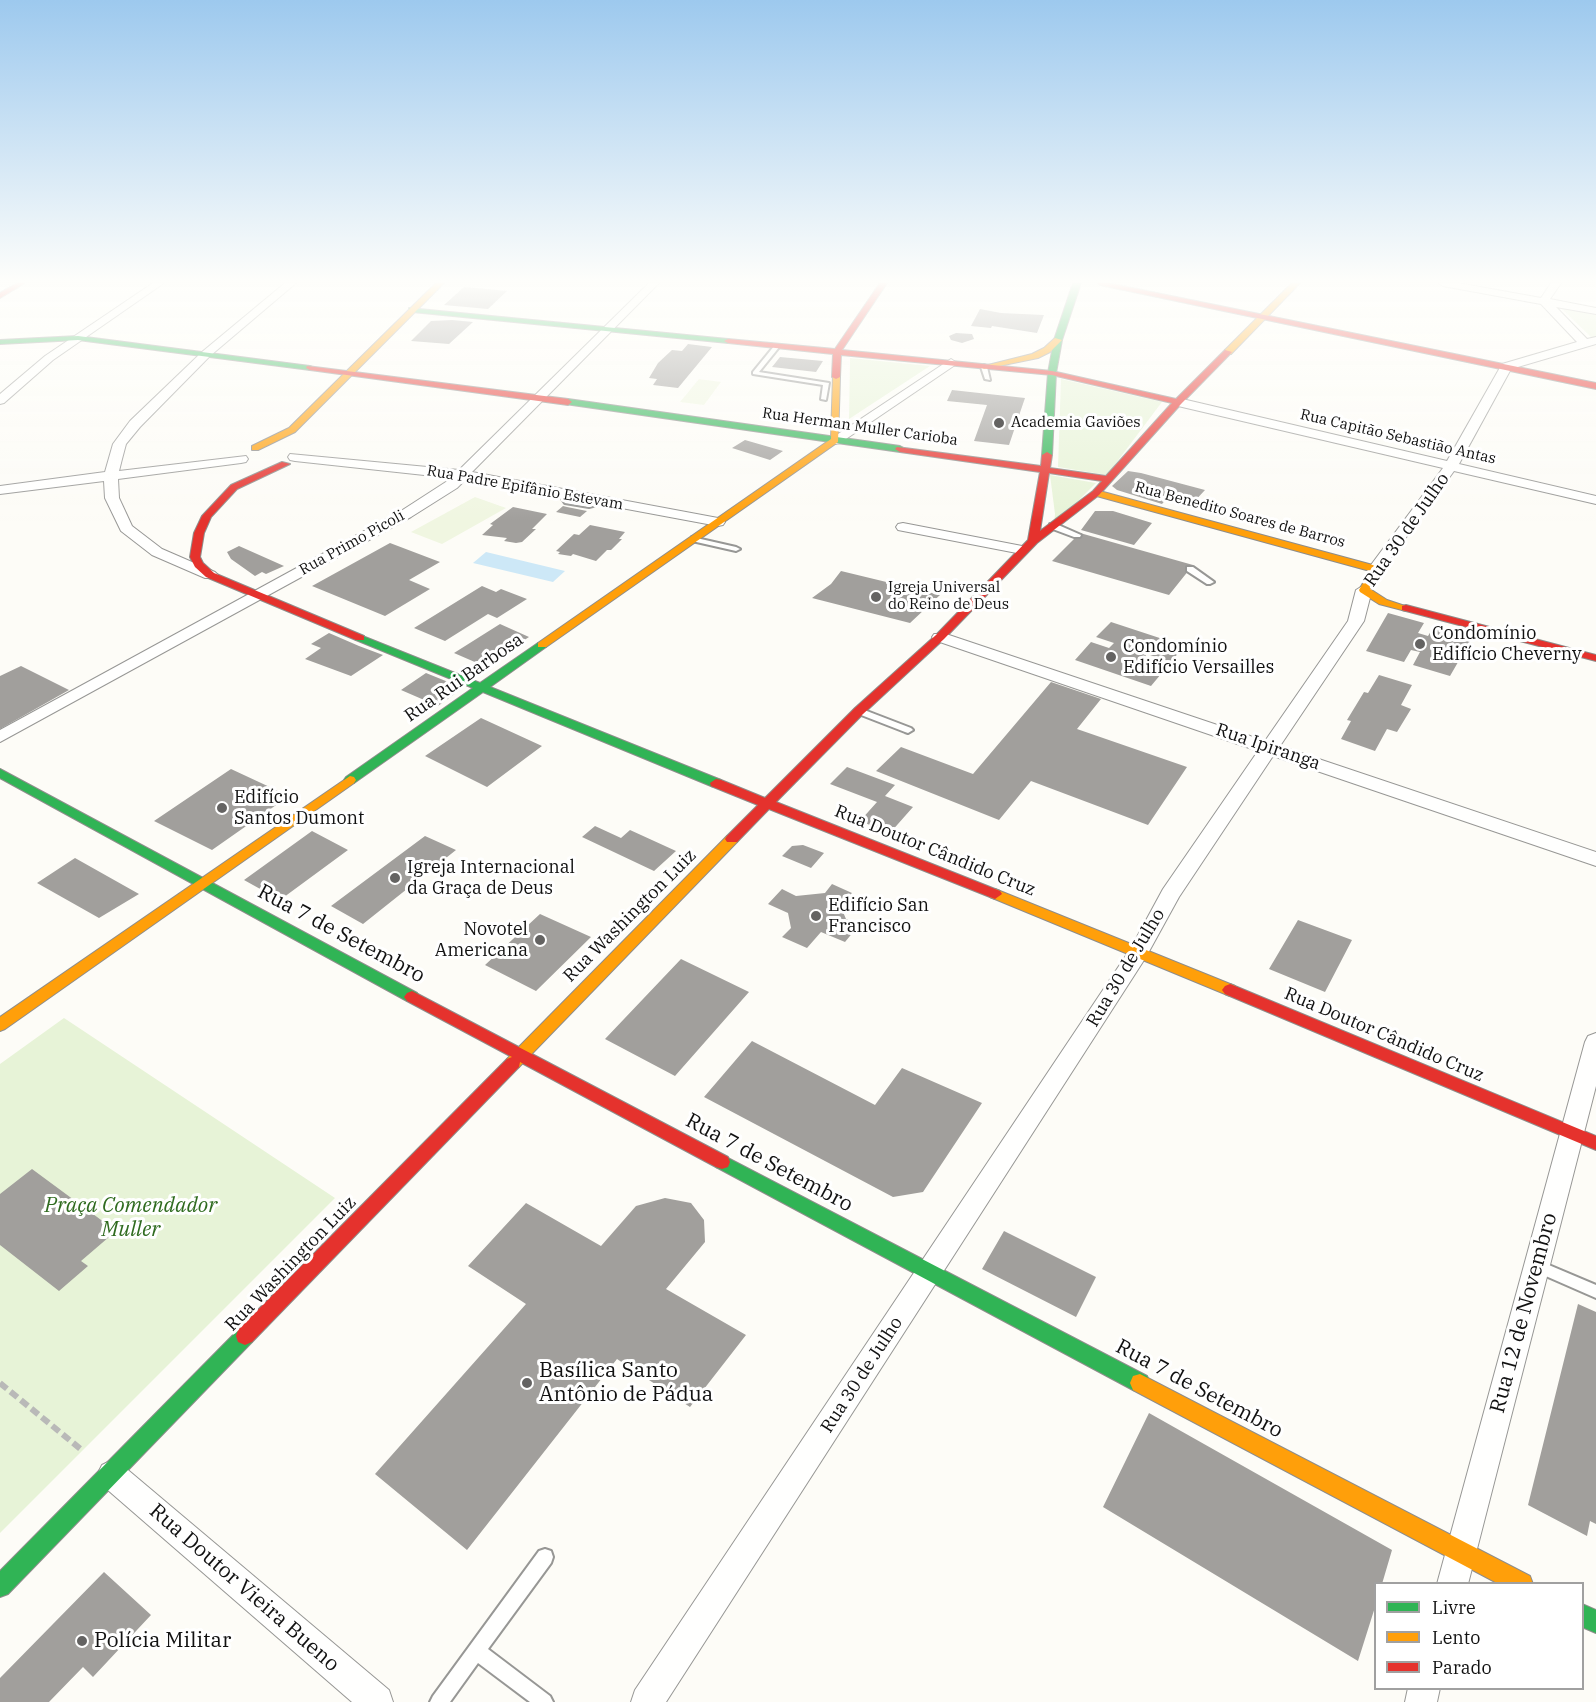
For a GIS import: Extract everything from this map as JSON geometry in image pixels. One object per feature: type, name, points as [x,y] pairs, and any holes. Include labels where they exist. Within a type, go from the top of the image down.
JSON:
[{"type":"main road","name":"Rua Herman Muller Carioba","points":[[269,362],[540,398],[1109,479]]},
{"type":"main road","points":[[234,487],[241,461],[248,451],[292,430],[360,362]]},
{"type":"main road","points":[[835,440],[837,362]]},
{"type":"main road","name":"Rua Capitão Sebastião Antas","points":[[945,362],[986,373],[1052,373],[1178,402]]},
{"type":"main road","points":[[986,373],[1016,362]]},
{"type":"main road","points":[[1027,546],[1046,469],[1054,362]]},
{"type":"main road","name":"Rua Washington Luiz","points":[[0,1586],[112,1475],[768,802],[859,711],[940,637],[1027,546],[1096,493],[1178,402],[1218,362]]},
{"type":"main road","points":[[1483,362],[1596,386]]},
{"type":"main road","points":[[292,430],[292,458]]},
{"type":"main road","name":"Rua Rui Barbosa","points":[[0,1025],[835,440]]},
{"type":"main road","points":[[255,448],[279,444],[292,447],[292,458]]},
{"type":"main road","points":[[241,461],[259,468],[292,458]]},
{"type":"main road","points":[[210,575],[199,565],[195,557],[199,533],[213,509],[234,487],[292,458]]},
{"type":"main road","name":"Rua Benedito Soares de Barros","points":[[1096,493],[1376,569]]},
{"type":"main road","name":"Rua 30 de Julho","points":[[1364,590],[1376,569]]},
{"type":"main road","name":"Rua Doutor Cândido Cruz","points":[[210,575],[259,593],[480,688],[1139,952],[1584,1138]]},
{"type":"main road","points":[[1364,590],[1383,602],[1596,658]]},
{"type":"main road","name":"Rua 7 de Setembro","points":[[0,773],[519,1055],[1518,1582]]},
{"type":"street","points":[[0,400],[43,362]]},
{"type":"street","points":[[197,362],[135,424],[120,444],[111,476],[112,498],[126,528],[157,552],[210,575]]},
{"type":"street","name":"Rua Primo Picoli","points":[[0,737],[406,514],[465,475],[576,362]]},
{"type":"street","points":[[1506,367],[1522,362]]},
{"type":"street","name":"Rua Rui Barbosa","points":[[835,440],[951,363]]},
{"type":"street","name":"Rua 30 de Julho","points":[[1376,569],[1451,466],[1506,367]]},
{"type":"street","name":"Rua Capitão Sebastião Antas","points":[[1178,402],[1596,500]]},
{"type":"street","name":"Rua Padre Epifânio Estevam","points":[[292,458],[465,475],[718,522]]},
{"type":"street","points":[[0,490],[241,461]]},
{"type":"street","points":[[903,527],[1027,546]]},
{"type":"street","name":"Rua 30 de Julho","points":[[647,1702],[1139,952],[1170,894],[1272,748],[1356,621],[1364,590]]},
{"type":"street","name":"Rua Ipiranga","points":[[940,637],[1596,859]]},
{"type":"street","name":"Rua 12 de Novembro","points":[[1453,1582],[1537,1266],[1584,1138],[1596,1042]]},
{"type":"street","name":"Rua Doutor Vieira Bueno","points":[[112,1475],[377,1702]]},
{"type":"lane","points":[[762,362],[755,373],[827,384],[824,399]]},
{"type":"lane","points":[[1053,526],[1077,535]]},
{"type":"lane","points":[[695,539],[736,549]]},
{"type":"lane","points":[[1190,569],[1210,582]]},
{"type":"lane","points":[[859,711],[908,730]]},
{"type":"lane","points":[[1537,1266],[1596,1293]]},
{"type":"lane","points":[[440,1702],[545,1557]]},
{"type":"lane","points":[[477,1651],[544,1702]]},
{"type":"path","points":[[0,1383],[112,1475]]},
{"type":"green space","points":[[850,362],[894,362],[930,366],[849,419]]},
{"type":"green space","points":[[699,379],[721,382],[704,405],[680,402]]},
{"type":"green space","points":[[1061,379],[1162,402],[1107,475],[1058,467]]},
{"type":"green space","points":[[1050,475],[1096,483],[1054,525],[1055,514]]},
{"type":"green space","points":[[475,497],[506,508],[442,544],[411,532]]},
{"type":"green space","name":"Praça Comendador Muller","points":[[64,1018],[335,1198],[0,1533],[0,1064]]},
{"type":"water","points":[[486,552],[565,571],[553,582],[473,563]]},
{"type":"building","points":[[699,362],[678,388],[653,385],[657,379],[649,378],[658,363]]},
{"type":"building","points":[[776,362],[822,362],[816,372],[772,367]]},
{"type":"building","name":"Academia Gaviões","points":[[952,390],[1025,398],[1009,445],[974,441],[987,405],[947,401]]},
{"type":"building","points":[[745,440],[783,451],[770,460],[732,448]]},
{"type":"building","points":[[1128,471],[1205,490],[1192,504],[1168,497],[1162,504],[1117,490],[1112,486]]},
{"type":"building","points":[[563,506],[587,511],[580,517],[556,512]]},
{"type":"building","points":[[513,507],[547,514],[522,542],[504,541],[507,538],[482,535],[493,525],[490,524]]},
{"type":"building","points":[[1095,511],[1113,511],[1152,523],[1134,545],[1081,530]]},
{"type":"building","points":[[590,525],[625,532],[619,539],[622,539],[611,550],[607,550],[596,561],[573,554],[571,556],[558,554],[560,552],[556,551],[574,534],[579,535]]},
{"type":"building","points":[[1080,533],[1193,565],[1169,595],[1052,561]]},
{"type":"building","points":[[390,543],[440,562],[409,580],[430,589],[385,616],[312,586]]},
{"type":"building","points":[[239,546],[284,566],[255,576],[231,559],[227,552]]},
{"type":"building","name":"Igreja Universal do Reino de Deus","points":[[841,571],[940,595],[910,623],[812,598],[831,584]]},
{"type":"building","points":[[482,586],[496,592],[501,589],[527,599],[497,618],[488,614],[445,641],[414,628]]},
{"type":"building","name":"Condomínio Edifício Cheverny","points":[[1388,613],[1424,623],[1418,633],[1428,636],[1434,626],[1472,638],[1450,676],[1413,665],[1420,652],[1411,650],[1404,662],[1366,651]]},
{"type":"building","name":"Condomínio Edifício Versailles","points":[[1111,622],[1184,646],[1171,662],[1147,654],[1142,660],[1166,668],[1151,686],[1075,660],[1091,642],[1109,648],[1114,643],[1096,637]]},
{"type":"building","points":[[500,624],[529,637],[484,666],[454,653]]},
{"type":"building","points":[[329,633],[383,655],[351,676],[305,659],[321,648],[311,644]]},
{"type":"building","points":[[21,666],[69,690],[0,729],[0,676]]},
{"type":"building","points":[[426,673],[463,688],[438,706],[401,690]]},
{"type":"building","points":[[1379,675],[1412,685],[1401,705],[1411,709],[1397,732],[1387,729],[1375,751],[1341,739],[1351,721],[1347,720],[1364,692],[1368,693]]},
{"type":"building","points":[[1051,682],[1101,699],[1077,729],[1187,767],[1148,825],[1031,781],[999,820],[876,771],[901,747],[973,774]]},
{"type":"building","points":[[481,718],[542,746],[487,787],[425,756]]},
{"type":"building","points":[[847,767],[895,785],[885,796],[913,807],[890,833],[860,821],[877,802],[830,784]]},
{"type":"building","name":"Edifício Santos Dumont","points":[[231,769],[289,796],[212,850],[154,821]]},
{"type":"building","points":[[595,826],[621,838],[630,830],[676,851],[654,871],[582,837]]},
{"type":"building","points":[[312,831],[348,850],[280,900],[244,880]]},
{"type":"building","name":"Igreja Internacional da Graça de Deus","points":[[425,836],[456,850],[363,924],[331,906]]},
{"type":"building","points":[[803,845],[824,853],[811,868],[782,856],[792,846]]},
{"type":"building","points":[[75,858],[139,894],[99,918],[37,883]]},
{"type":"building","name":"Edifício San Francisco","points":[[832,884],[852,893],[840,905],[846,919],[859,925],[845,942],[821,932],[807,948],[782,937],[791,928],[788,913],[768,904],[782,889],[796,896],[825,893]]},
{"type":"building","points":[[540,914],[591,937],[536,991],[485,965]]},
{"type":"building","points":[[1298,920],[1352,940],[1325,992],[1269,969]]},
{"type":"building","points":[[681,959],[749,992],[675,1076],[605,1039]]},
{"type":"building","points":[[752,1041],[875,1105],[902,1068],[982,1103],[923,1192],[893,1197],[704,1097]]},
{"type":"building","points":[[32,1169],[116,1231],[81,1261],[88,1266],[59,1291],[0,1245],[0,1194]]},
{"type":"building","name":"Basílica Santo Antônio de Pádua","points":[[665,1198],[691,1203],[704,1220],[705,1242],[666,1289],[746,1335],[690,1407],[617,1359],[467,1550],[375,1474],[526,1304],[468,1266],[526,1203],[601,1246],[636,1206]]},
{"type":"building","points":[[1004,1231],[1096,1277],[1076,1317],[982,1269]]},
{"type":"building","points":[[1578,1304],[1596,1312],[1596,1524],[1590,1521],[1587,1536],[1528,1505]]},
{"type":"building","points":[[1149,1413],[1392,1550],[1383,1582],[1374,1582],[1374,1610],[1358,1661],[1103,1507]]},
{"type":"building","name":"Polícia Militar","points":[[104,1572],[151,1615],[93,1677],[83,1667],[49,1702],[0,1702],[0,1678]]},
{"type":"traffic: fast","points":[[267,362],[310,368]]},
{"type":"traffic: fast","points":[[1047,455],[1054,362]]},
{"type":"traffic: fast","points":[[568,402],[900,449]]},
{"type":"traffic: fast","points":[[360,638],[716,783]]},
{"type":"traffic: fast","points":[[350,780],[542,645]]},
{"type":"traffic: fast","points":[[0,773],[412,997]]},
{"type":"traffic: fast","points":[[722,1162],[1140,1383]]},
{"type":"traffic: fast","points":[[0,1586],[245,1336]]},
{"type":"traffic: fast","points":[[1584,1616],[1596,1622]]},
{"type":"traffic: slow","points":[[255,448],[292,430],[360,362]]},
{"type":"traffic: slow","points":[[984,367],[1005,362]]},
{"type":"traffic: slow","points":[[542,645],[835,440],[836,377]]},
{"type":"traffic: slow","points":[[1096,493],[1376,569],[1364,590],[1383,602],[1406,608]]},
{"type":"traffic: slow","points":[[0,1025],[350,780]]},
{"type":"traffic: slow","points":[[513,1063],[732,839]]},
{"type":"traffic: slow","points":[[995,894],[1230,990]]},
{"type":"traffic: slow","points":[[1140,1383],[1518,1582]]},
{"type":"traffic: jam","points":[[836,377],[837,362]]},
{"type":"traffic: jam","points":[[945,362],[1052,373],[1178,402]]},
{"type":"traffic: jam","points":[[1033,541],[1096,493],[1178,402],[1218,362]]},
{"type":"traffic: jam","points":[[1482,362],[1596,386]]},
{"type":"traffic: jam","points":[[310,368],[568,402]]},
{"type":"traffic: jam","points":[[900,449],[1109,479]]},
{"type":"traffic: jam","points":[[732,839],[859,711],[940,637],[1033,541],[1047,455]]},
{"type":"traffic: jam","points":[[285,464],[234,487],[207,516],[199,533],[195,557],[199,565],[210,575],[360,638]]},
{"type":"traffic: jam","points":[[1406,608],[1596,658]]},
{"type":"traffic: jam","points":[[716,783],[995,894]]},
{"type":"traffic: jam","points":[[1230,990],[1596,1143]]},
{"type":"traffic: jam","points":[[412,997],[722,1162]]},
{"type":"traffic: jam","points":[[245,1336],[513,1063]]},
{"type":"place","name":"Academia Gaviões","points":[[999,423]]},
{"type":"place","name":"Igreja Universal do Reino de Deus","points":[[876,597]]},
{"type":"place","name":"Condomínio Edifício Cheverny","points":[[1420,644]]},
{"type":"place","name":"Condomínio Edifício Versailles","points":[[1111,657]]},
{"type":"place","name":"Edifício Santos Dumont","points":[[222,808]]},
{"type":"place","name":"Igreja Internacional da Graça de Deus","points":[[395,878]]},
{"type":"place","name":"Edifício San Francisco","points":[[816,916]]},
{"type":"place","name":"Novotel Americana","points":[[540,940]]},
{"type":"place","name":"Basílica Santo Antônio de Pádua","points":[[527,1383]]},
{"type":"place","name":"Polícia Militar","points":[[82,1641]]}]
